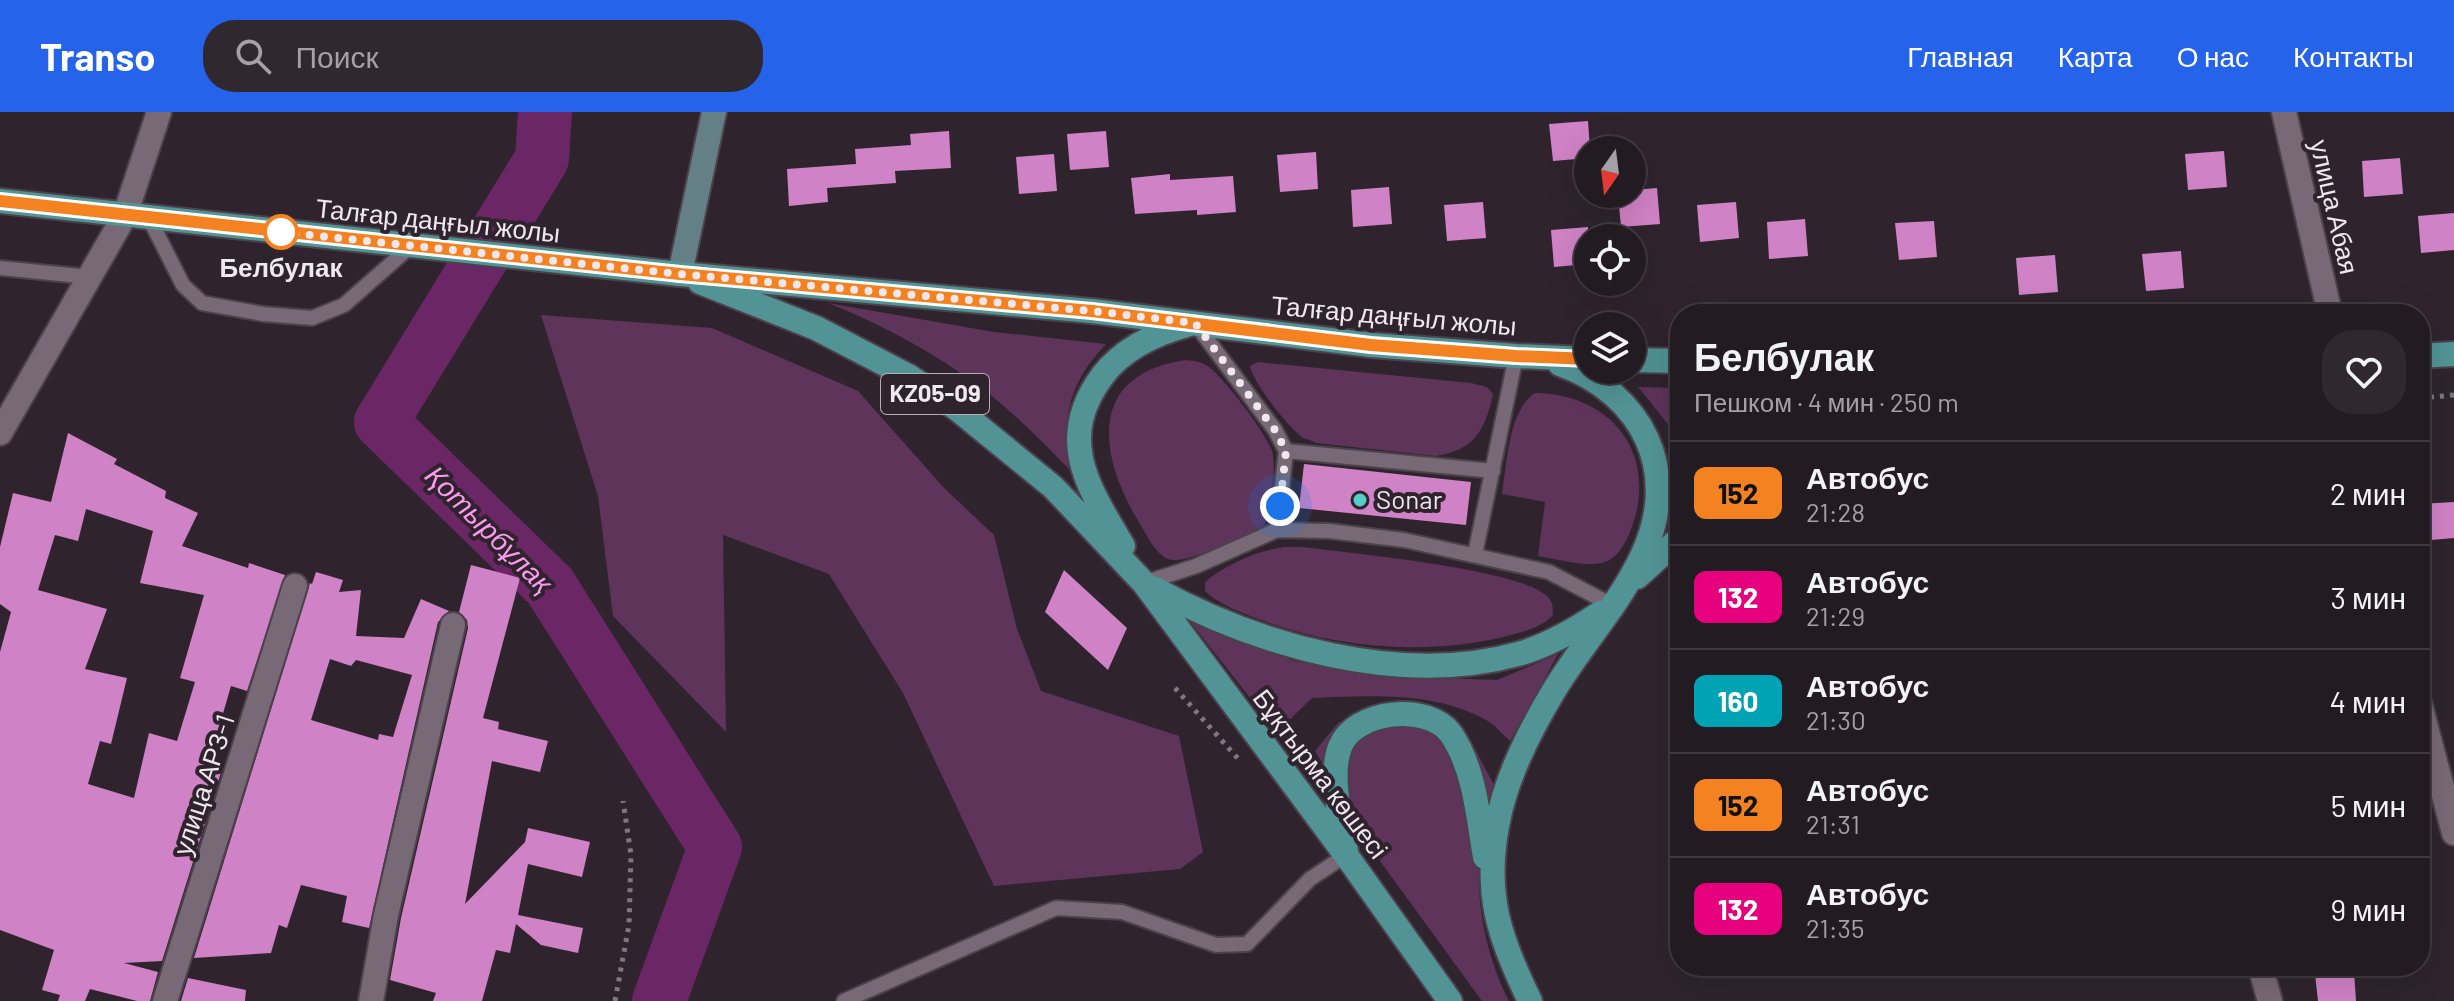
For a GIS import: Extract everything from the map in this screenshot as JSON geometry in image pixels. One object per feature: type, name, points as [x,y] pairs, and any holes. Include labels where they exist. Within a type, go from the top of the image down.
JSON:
[{"type":"main road","points":[[680,274],[714,112]]},
{"type":"main road","name":"Талғар даңғыл жолы","points":[[0,201],[680,274],[1092,311],[1371,345],[1574,359]]},
{"type":"main road","name":"Талғар даңғыл жолы","points":[[680,274],[816,328],[910,377],[956,408],[1053,487],[1144,583]]},
{"type":"main road","name":"Талғар даңғыл жолы","points":[[1144,583],[1094,499],[1084,471],[1078,427],[1083,408],[1111,365],[1148,339],[1195,323]]},
{"type":"main road","points":[[2430,355],[2454,354]]},
{"type":"main road","name":"KZ05-09","points":[[1543,358],[1582,372],[1602,384],[1625,404],[1641,425],[1650,445],[1656,478],[1652,528],[1639,561],[1612,605]]},
{"type":"main road","points":[[1646,360],[1670,361]]},
{"type":"main road","name":"KZ05-09","points":[[1144,583],[1212,617],[1291,646],[1349,659],[1451,664],[1520,654],[1581,626],[1612,605],[1670,547]]},
{"type":"main road","name":"Бұқтырма көшесі","points":[[1144,583],[1450,1001]]},
{"type":"main road","points":[[1493,907],[1497,826],[1530,732],[1579,650],[1612,605]]},
{"type":"main road","points":[[1346,855],[1337,796],[1337,770],[1339,748],[1348,734],[1364,723],[1387,715],[1410,713],[1431,719],[1448,730],[1460,749],[1474,790],[1493,907],[1507,951],[1530,1001]]},
{"type":"street","points":[[0,433],[90,277],[137,217],[159,112]]},
{"type":"street","name":"улица Абая","points":[[2284,112],[2328,304]]},
{"type":"street","name":"улица АРЗ-1","points":[[165,1001],[295,586]]},
{"type":"street","points":[[371,1001],[386,915],[453,625]]},
{"type":"street","points":[[2430,743],[2454,833]]},
{"type":"street","points":[[2263,976],[2270,1001]]},
{"type":"lane","points":[[137,217],[183,285],[202,303],[263,314],[312,318],[344,305],[411,246]]},
{"type":"lane","points":[[0,268],[90,277]]},
{"type":"lane","points":[[1195,323],[1275,430],[1286,451],[1277,530]]},
{"type":"lane","points":[[1475,554],[1516,356]]},
{"type":"lane","points":[[1286,451],[1493,471]]},
{"type":"lane","points":[[1144,583],[1196,566],[1277,530],[1329,531],[1404,540],[1549,572],[1612,605]]},
{"type":"lane","points":[[844,1001],[1056,908],[1122,912],[1216,945],[1247,944],[1310,879],[1346,855]]},
{"type":"path","points":[[2430,397],[2454,395]]},
{"type":"path","points":[[615,1001],[629,925],[631,855],[623,801]]},
{"type":"shaded area","points":[[828,303],[994,332],[1106,344],[1083,373],[1070,404],[1067,437],[1074,474],[1008,410],[948,364],[909,341]]},
{"type":"shaded area","points":[[541,315],[712,328],[858,391],[944,488],[994,535],[1017,629],[1041,691],[1179,736],[1203,852],[1180,869],[994,886],[903,693],[829,574],[723,535],[726,732],[613,616],[598,496]]},
{"type":"shaded area","points":[[1186,360],[1209,367],[1244,407],[1272,451],[1274,478],[1264,525],[1205,553],[1172,560],[1153,545],[1126,498],[1115,472],[1110,422],[1116,400],[1131,382],[1154,368]]},
{"type":"shaded area","points":[[1258,362],[1471,383],[1487,387],[1493,394],[1476,437],[1469,444],[1449,453],[1436,456],[1316,443],[1297,433],[1264,394],[1250,366]]},
{"type":"shaded area","points":[[1638,387],[1670,388],[1670,429]]},
{"type":"shaded area","points":[[1535,393],[1562,396],[1585,404],[1605,416],[1621,432],[1632,451],[1638,473],[1639,497],[1626,541],[1610,560],[1580,564],[1538,556],[1545,502],[1502,494],[1514,425],[1526,401]]},
{"type":"shaded area","points":[[1285,547],[1393,558],[1505,578],[1532,587],[1548,597],[1553,615],[1543,624],[1530,629],[1472,643],[1377,646],[1283,628],[1228,606],[1205,591],[1205,582],[1232,564],[1264,551]]},
{"type":"shaded area","points":[[1181,610],[1293,661],[1387,676],[1497,680],[1558,654],[1510,741],[1489,722],[1466,711],[1423,700],[1379,696],[1312,698],[1277,732]]},
{"type":"shaded area","points":[[1392,716],[1437,726],[1476,751],[1494,785],[1481,838],[1479,894],[1489,950],[1509,1001],[1482,1001],[1380,861],[1315,751],[1339,722]]},
{"type":"building","points":[[1588,121],[1589,136],[1574,136],[1574,159],[1553,161],[1549,124]]},
{"type":"building","points":[[949,131],[951,168],[895,171],[896,183],[827,188],[828,202],[789,206],[787,169],[856,164],[855,149],[911,145],[910,134]]},
{"type":"building","points":[[1106,131],[1109,167],[1070,170],[1067,134]]},
{"type":"building","points":[[2224,151],[2227,187],[2188,190],[2185,154]]},
{"type":"building","points":[[1316,152],[1318,189],[1280,192],[1277,155]]},
{"type":"building","points":[[1054,154],[1057,191],[1019,194],[1016,157]]},
{"type":"building","points":[[2400,158],[2403,194],[2364,197],[2362,161]]},
{"type":"building","points":[[1170,174],[1170,180],[1233,176],[1236,212],[1197,215],[1197,210],[1135,214],[1131,178]]},
{"type":"building","points":[[1389,187],[1392,224],[1353,227],[1351,190]]},
{"type":"building","points":[[1657,188],[1660,224],[1621,224],[1619,208],[1646,208],[1646,189]]},
{"type":"building","points":[[1483,202],[1486,238],[1447,241],[1444,205]]},
{"type":"building","points":[[1736,202],[1739,238],[1700,242],[1697,205]]},
{"type":"building","points":[[2454,213],[2454,250],[2421,253],[2418,216]]},
{"type":"building","points":[[1805,219],[1808,256],[1769,259],[1767,222]]},
{"type":"building","points":[[1934,221],[1937,257],[1899,260],[1895,223]]},
{"type":"building","points":[[1574,228],[1574,265],[1554,267],[1551,230]]},
{"type":"building","points":[[2181,251],[2184,288],[2146,291],[2142,254]]},
{"type":"building","points":[[2055,255],[2058,292],[2019,295],[2016,258]]},
{"type":"building","points":[[68,433],[117,459],[114,464],[166,491],[165,498],[198,513],[182,546],[248,568],[249,563],[285,575],[247,691],[231,686],[209,762],[223,766],[162,961],[124,963],[158,972],[150,1001],[137,1001],[90,989],[85,1001],[58,1001],[60,995],[42,990],[54,950],[0,930],[0,652],[11,612],[0,604],[0,547],[13,493],[51,502]],"holes":[[[86,509],[153,531],[140,583],[204,595],[180,678],[195,682],[177,741],[149,733],[134,798],[88,784],[100,741],[111,744],[127,678],[85,669],[107,609],[38,590],[55,535],[78,541]]]},
{"type":"building","points":[[1304,464],[1471,482],[1466,525],[1299,508]]},
{"type":"building","points":[[2454,502],[2454,538],[2430,540],[2430,503]]},
{"type":"building","points":[[471,565],[520,578],[483,718],[499,722],[498,729],[548,741],[540,772],[492,761],[465,904],[525,842],[528,828],[590,842],[582,877],[528,864],[518,915],[583,928],[578,953],[541,945],[516,924],[510,953],[496,950],[482,1001],[433,1001],[436,993],[390,980],[401,918],[468,628],[467,620],[459,612]]},
{"type":"building","points":[[1064,570],[1127,628],[1108,670],[1045,612]]},
{"type":"building","points":[[316,572],[343,580],[339,592],[361,590],[356,636],[404,638],[421,599],[449,611],[438,622],[369,928],[342,922],[347,896],[301,885],[287,928],[279,925],[271,953],[194,958],[310,583]],"holes":[[[330,659],[351,666],[356,660],[412,675],[393,737],[379,734],[378,740],[311,720]]]},
{"type":"building","points":[[2315,976],[2354,976],[2356,1001],[2318,1001]]},
{"type":"building","points":[[188,978],[246,990],[245,1001],[181,1001]]},
{"type":"waterway","name":"Қотырбұлақ","points":[[545,112],[542,159],[381,422],[550,586],[715,847],[659,1001]]},
{"type":"bus line","name":"152","points":[[0,201],[680,274],[1092,311],[1371,345],[1574,358]]},
{"type":"place","name":"Белбулак","points":[[281,232]]},
{"type":"place","name":"Sonar","points":[[1360,500]]},
{"type":"route","points":[[281,232],[1195,323],[1275,430],[1286,451],[1280,506]]}]
